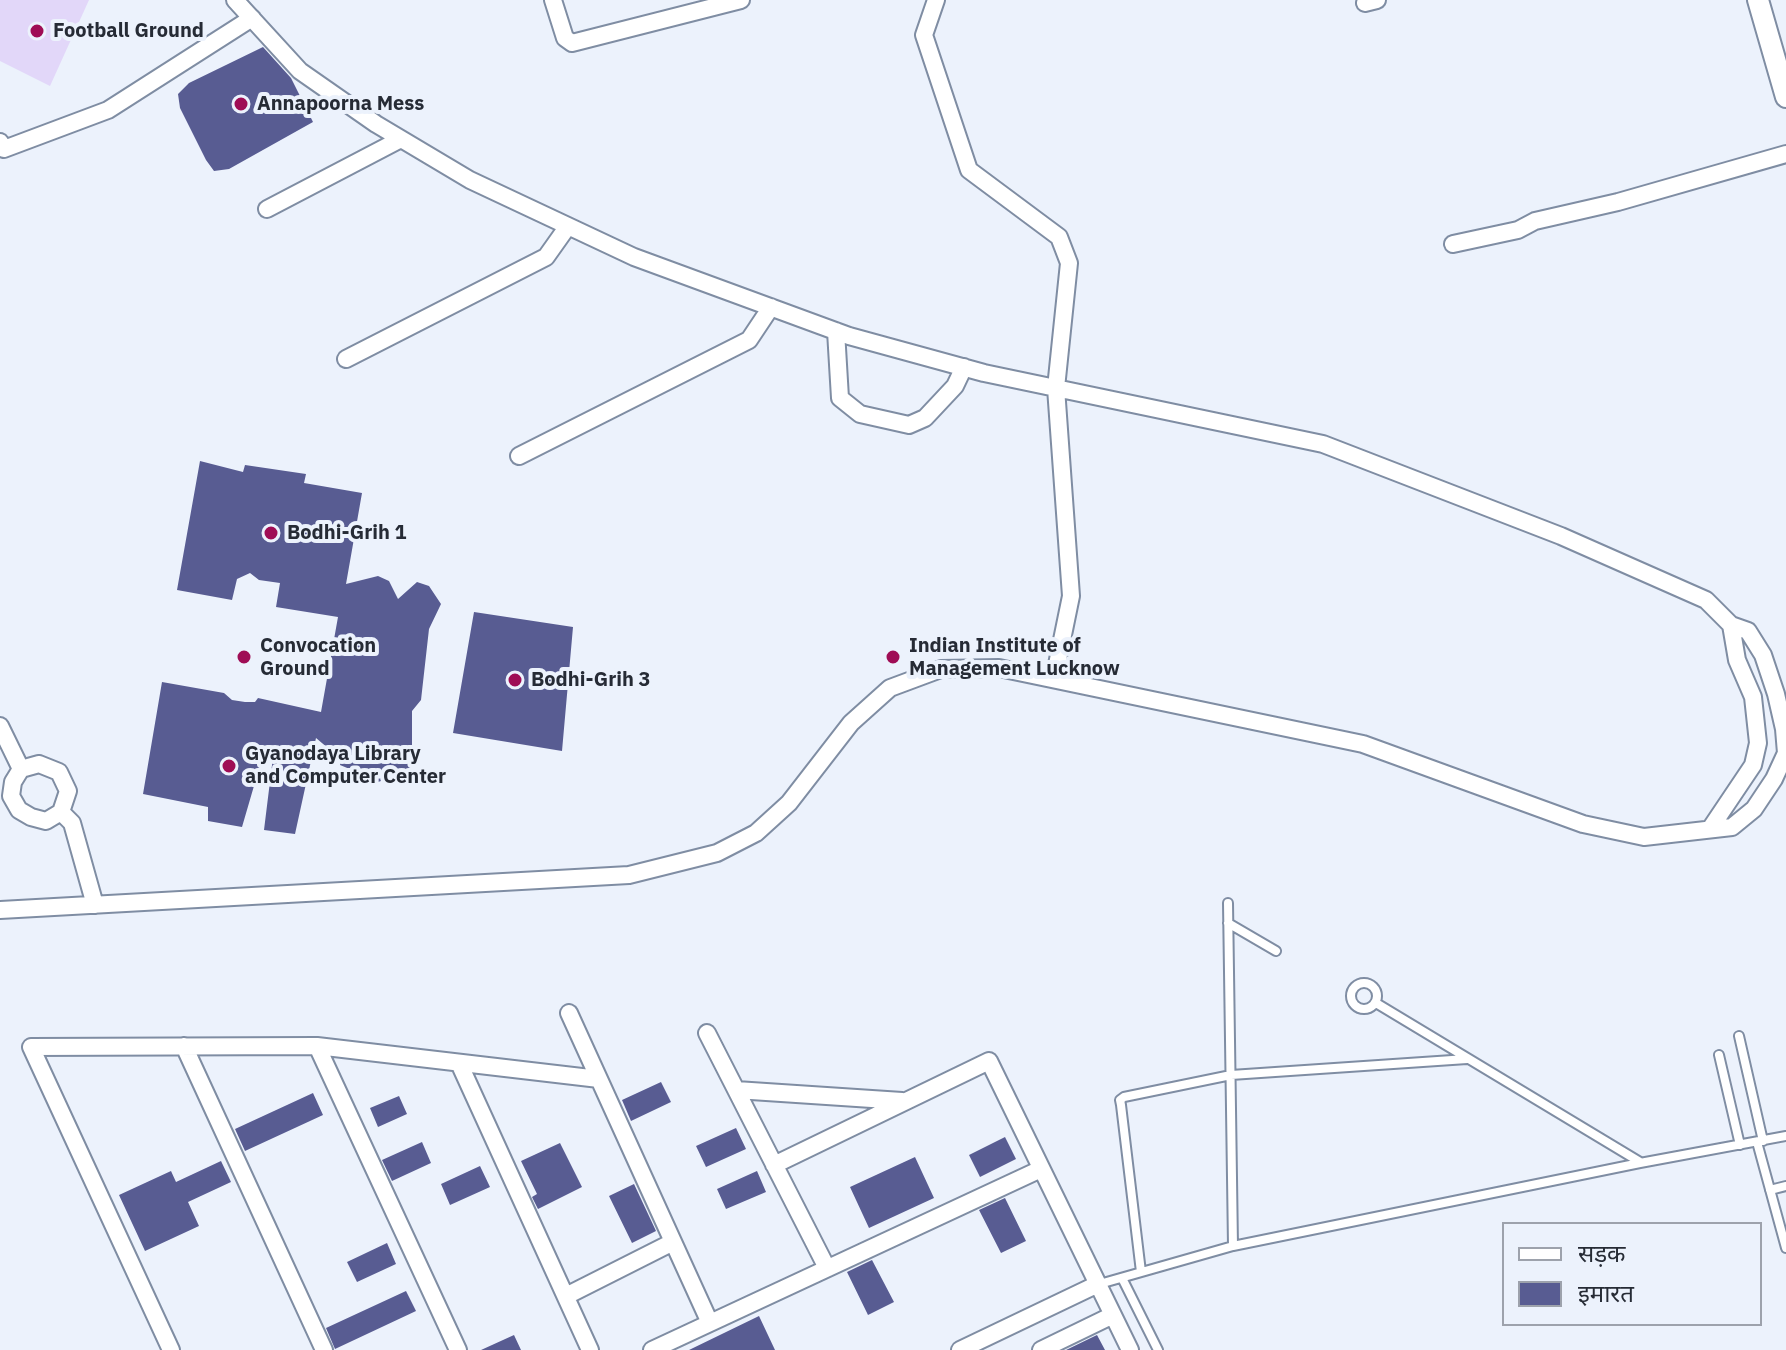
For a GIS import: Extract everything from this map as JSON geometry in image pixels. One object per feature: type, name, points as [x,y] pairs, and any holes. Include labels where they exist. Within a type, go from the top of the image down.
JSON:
[{"type":"street","points":[[0,910],[629,875],[717,853],[756,833],[789,803],[851,723],[890,688],[941,669],[999,668],[1363,744],[1583,824],[1644,837],[1732,827],[1754,809],[1774,779],[1786,753],[1785,729],[1763,655],[1748,631],[1731,625],[1706,600],[1576,542],[1323,444],[964,367],[836,331],[634,257],[470,180],[401,139],[300,71],[235,0]]},
{"type":"street","points":[[553,0],[565,38],[572,43],[741,0]]},
{"type":"street","points":[[936,0],[924,35],[969,170],[1059,237],[1069,263],[1056,388],[1071,596],[1054,679]]},
{"type":"street","points":[[1758,0],[1786,97]]},
{"type":"street","points":[[0,142],[4,149],[108,110],[252,18]]},
{"type":"street","points":[[267,209],[401,139]]},
{"type":"street","points":[[1453,244],[1518,230],[1535,221],[1618,202],[1786,154]]},
{"type":"street","points":[[346,359],[546,257],[568,226]]},
{"type":"street","points":[[519,456],[749,340],[771,307]]},
{"type":"street","points":[[836,331],[840,398],[860,414],[909,425],[925,418],[955,386],[964,367]]},
{"type":"street","points":[[1710,829],[1753,765],[1758,743],[1753,697],[1737,660],[1731,625]]},
{"type":"street","points":[[0,726],[21,769]]},
{"type":"street","points":[[1758,743],[1785,729]]},
{"type":"street","points":[[1758,743],[1786,753]]},
{"type":"street","points":[[39,764],[59,772],[68,791],[61,812],[46,821],[19,810],[11,796],[13,782],[21,769],[39,764]]},
{"type":"street","points":[[61,812],[72,823],[95,905]]},
{"type":"street","points":[[569,1013],[710,1323]]},
{"type":"street","points":[[707,1033],[827,1268]]},
{"type":"street","points":[[184,1046],[324,1350]]},
{"type":"street","points":[[171,1350],[31,1047],[317,1046],[599,1079]]},
{"type":"street","points":[[317,1046],[458,1350]]},
{"type":"street","points":[[774,1165],[989,1061],[1130,1350]]},
{"type":"street","points":[[459,1063],[590,1350]]},
{"type":"street","points":[[736,1090],[906,1101]]},
{"type":"street","points":[[652,1350],[1041,1169]]},
{"type":"street","points":[[566,1296],[673,1242]]},
{"type":"street","points":[[960,1350],[1096,1285]]},
{"type":"street","points":[[1041,1350],[1111,1316]]},
{"type":"lane","points":[[1228,903],[1233,1246]]},
{"type":"lane","points":[[1228,923],[1276,951]]},
{"type":"lane","points":[[1376,1003],[1640,1163]]},
{"type":"lane","points":[[1739,1036],[1770,1190],[1786,1248]]},
{"type":"lane","points":[[1719,1055],[1740,1145]]},
{"type":"lane","points":[[1141,1272],[1120,1100],[1124,1097],[1231,1075],[1467,1059]]},
{"type":"lane","points":[[1096,1285],[1233,1246],[1786,1136]]},
{"type":"lane","points":[[1770,1190],[1786,1186]]},
{"type":"lane","points":[[1122,1278],[1158,1350]]},
{"type":"shaded area","name":"Football Ground","points":[[0,0],[89,0],[50,86],[0,61]]},
{"type":"building","name":"Annapoorna Mess","points":[[263,47],[291,78],[313,122],[229,169],[214,171],[180,108],[178,94],[189,83]]},
{"type":"building","points":[[200,461],[243,472],[245,465],[306,474],[304,483],[362,493],[346,584],[378,576],[389,581],[398,599],[417,582],[429,586],[441,604],[429,629],[421,700],[412,711],[412,766],[402,774],[378,782],[358,778],[357,772],[340,765],[341,759],[316,738],[295,834],[264,830],[273,757],[263,755],[242,827],[208,821],[208,807],[143,794],[162,682],[224,693],[232,700],[255,702],[258,698],[321,712],[338,617],[276,607],[280,583],[259,580],[250,573],[237,579],[232,600],[177,590]]},
{"type":"building","name":"Bodhi-Grih 3","points":[[474,612],[573,627],[562,751],[453,733]]},
{"type":"building","points":[[661,1082],[671,1102],[631,1121],[622,1100]]},
{"type":"building","points":[[313,1093],[323,1115],[245,1151],[235,1129]]},
{"type":"building","points":[[399,1096],[407,1114],[378,1127],[370,1108]]},
{"type":"building","points":[[736,1128],[746,1149],[706,1167],[696,1146]]},
{"type":"building","points":[[1005,1137],[1016,1159],[980,1177],[969,1155]]},
{"type":"building","points":[[422,1142],[431,1163],[392,1181],[382,1160]]},
{"type":"building","points":[[560,1143],[582,1187],[538,1209],[532,1197],[537,1194],[521,1161]]},
{"type":"building","points":[[915,1157],[934,1198],[869,1228],[850,1187]]},
{"type":"building","points":[[221,1161],[231,1182],[188,1202],[199,1226],[145,1251],[119,1195],[171,1171],[176,1182]]},
{"type":"building","points":[[480,1166],[490,1187],[450,1205],[441,1184]]},
{"type":"building","points":[[757,1171],[766,1192],[726,1209],[717,1189]]},
{"type":"building","points":[[634,1184],[656,1231],[632,1243],[609,1196]]},
{"type":"building","points":[[1005,1198],[1026,1241],[1001,1253],[979,1210]]},
{"type":"building","points":[[387,1243],[396,1264],[357,1282],[347,1262]]},
{"type":"building","points":[[872,1260],[894,1302],[868,1315],[847,1272]]},
{"type":"building","points":[[406,1291],[416,1311],[335,1349],[326,1328]]},
{"type":"building","points":[[759,1316],[775,1350],[689,1350]]},
{"type":"building","points":[[514,1335],[521,1350],[481,1350]]},
{"type":"building","points":[[1097,1335],[1105,1350],[1066,1350]]},
{"type":"place","name":"Football Ground","points":[[37,31]]},
{"type":"place","name":"Annapoorna Mess","points":[[241,104]]},
{"type":"place","name":"Bodhi-Grih 1","points":[[271,533]]},
{"type":"place","name":"Convocation Ground","points":[[244,657]]},
{"type":"place","name":"Indian Institute of Management Lucknow","points":[[893,657]]},
{"type":"place","name":"Bodhi-Grih 3","points":[[515,680]]},
{"type":"place","name":"Gyanodaya Library and Computer Center","points":[[229,766]]}]
